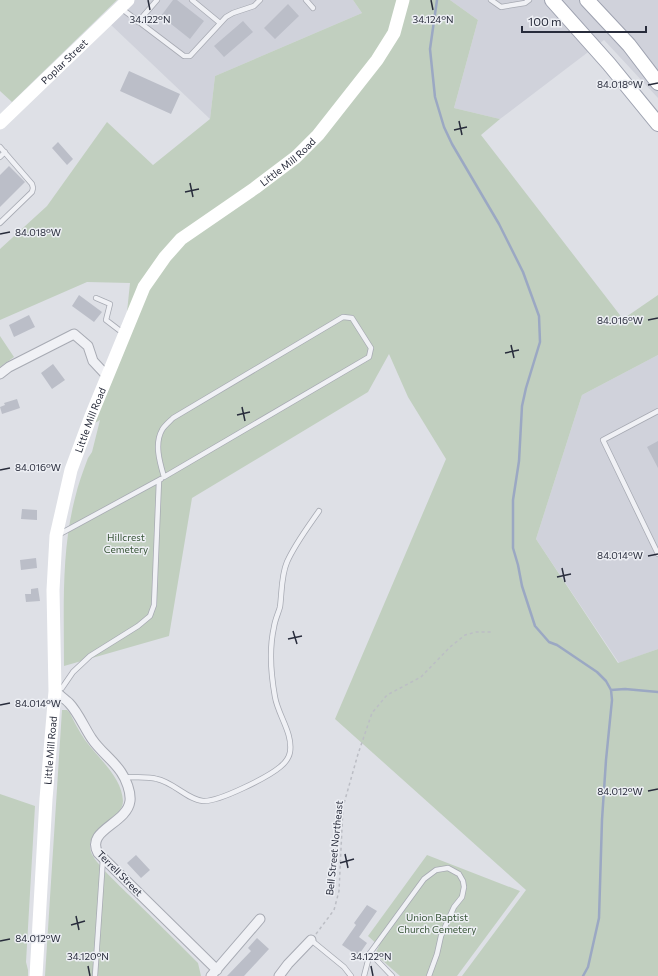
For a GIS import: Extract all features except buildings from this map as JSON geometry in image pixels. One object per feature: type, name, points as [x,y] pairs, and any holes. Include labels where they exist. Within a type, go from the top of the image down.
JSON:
[{"type":"main road","points":[[552,0],[610,64],[658,124]]},
{"type":"main road","points":[[587,0],[629,45],[658,83]]},
{"type":"street","name":"Little Mill Road","points":[[36,976],[46,799],[55,691],[53,590],[56,536],[71,470],[107,376],[144,287],[165,257],[182,239],[255,188],[296,157],[318,134],[363,79],[386,46],[394,33],[402,0]]},
{"type":"street","name":"Poplar Street","points":[[0,123],[125,4]]},
{"type":"street","points":[[0,374],[9,367],[74,334],[88,346],[93,361],[107,376]]},
{"type":"street","name":"Terrell Street","points":[[55,691],[70,703],[92,740],[120,770],[129,792],[130,800],[128,809],[122,816],[99,835],[95,841],[95,848],[98,853],[214,973]]},
{"type":"street","points":[[214,973],[260,919]]},
{"type":"street","points":[[279,976],[288,964],[311,940]]},
{"type":"lane","points":[[138,22],[157,0]]},
{"type":"lane","points":[[192,0],[220,23]]},
{"type":"lane","points":[[125,4],[138,22],[184,56],[190,56],[226,17],[233,12],[254,6],[260,0]]},
{"type":"lane","points":[[306,0],[313,8]]},
{"type":"lane","points":[[491,0],[501,7],[525,3],[528,0]]},
{"type":"lane","points":[[0,147],[32,184],[33,188],[32,192],[0,223]]},
{"type":"lane","points":[[0,157],[5,152]]},
{"type":"lane","points":[[96,298],[110,304],[106,320],[124,334]]},
{"type":"lane","points":[[55,691],[62,688],[73,672],[90,656],[138,626],[150,616],[154,604],[162,479],[158,441],[162,429],[173,418],[343,317],[352,318],[371,348],[369,357],[162,479],[56,536]]},
{"type":"lane","points":[[658,411],[603,440],[658,554]]},
{"type":"lane","points":[[124,777],[157,779],[203,801],[218,798],[239,789],[273,772],[287,760],[290,752],[290,743],[275,697],[271,657],[274,626],[279,608],[286,564],[293,550],[319,510]]},
{"type":"lane","points":[[95,976],[103,858]]},
{"type":"lane","points":[[364,976],[370,954],[424,879],[436,870],[448,868],[459,874],[463,881],[464,887],[462,897],[454,907],[441,936],[437,954],[429,976]]},
{"type":"lane","points":[[311,940],[344,967],[351,976]]},
{"type":"lane","points":[[370,954],[392,976]]},
{"type":"path","name":"Bell Street Northeast","points":[[311,940],[334,910],[339,891],[343,807],[358,754],[372,713],[387,695],[421,677],[450,647],[465,636],[476,632],[493,632]]},
{"type":"shaded area","points":[[133,0],[353,0],[362,13],[215,76],[210,119],[110,24]]},
{"type":"shaded area","points":[[450,0],[658,0],[658,98],[604,40],[500,119],[454,108],[478,20]]},
{"type":"shaded area","points":[[658,355],[658,649],[619,663],[536,539],[582,395]]},
{"type":"green space","points":[[0,0],[117,0],[12,102],[0,91]]},
{"type":"green space","name":"Hillcrest Cemetery","points":[[353,0],[450,0],[478,20],[454,108],[500,119],[481,135],[623,319],[658,295],[658,355],[582,395],[536,539],[618,663],[658,649],[658,976],[462,976],[526,890],[335,719],[446,459],[408,397],[389,354],[368,392],[192,498],[169,636],[64,666],[64,582],[67,539],[82,473],[92,452],[100,420],[90,426],[123,351],[130,283],[87,282],[0,320],[0,249],[47,206],[107,122],[153,165],[210,119],[215,76],[362,13]]},
{"type":"green space","points":[[0,336],[14,357],[0,367]]},
{"type":"green space","points":[[62,710],[67,710],[70,713],[85,740],[114,776],[122,792],[123,801],[121,808],[117,814],[93,837],[90,844],[93,856],[102,868],[198,963],[201,976],[45,976]]},
{"type":"green space","points":[[0,794],[35,806],[26,962],[28,976],[0,976]]},
{"type":"green space","name":"Union Baptist Church Cemetery","points":[[427,855],[520,891],[457,976],[400,976],[375,954],[379,946],[368,936]]},
{"type":"waterway","points":[[437,0],[430,49],[435,97],[444,127],[452,144],[499,224],[523,272],[539,316],[540,342],[522,406],[519,461],[513,500],[513,548],[522,586],[535,626],[549,642],[557,645],[597,672],[606,681],[611,690],[612,700],[602,820],[599,918],[588,967],[583,976]]},
{"type":"waterway","points":[[611,690],[625,689],[658,692]]}]
